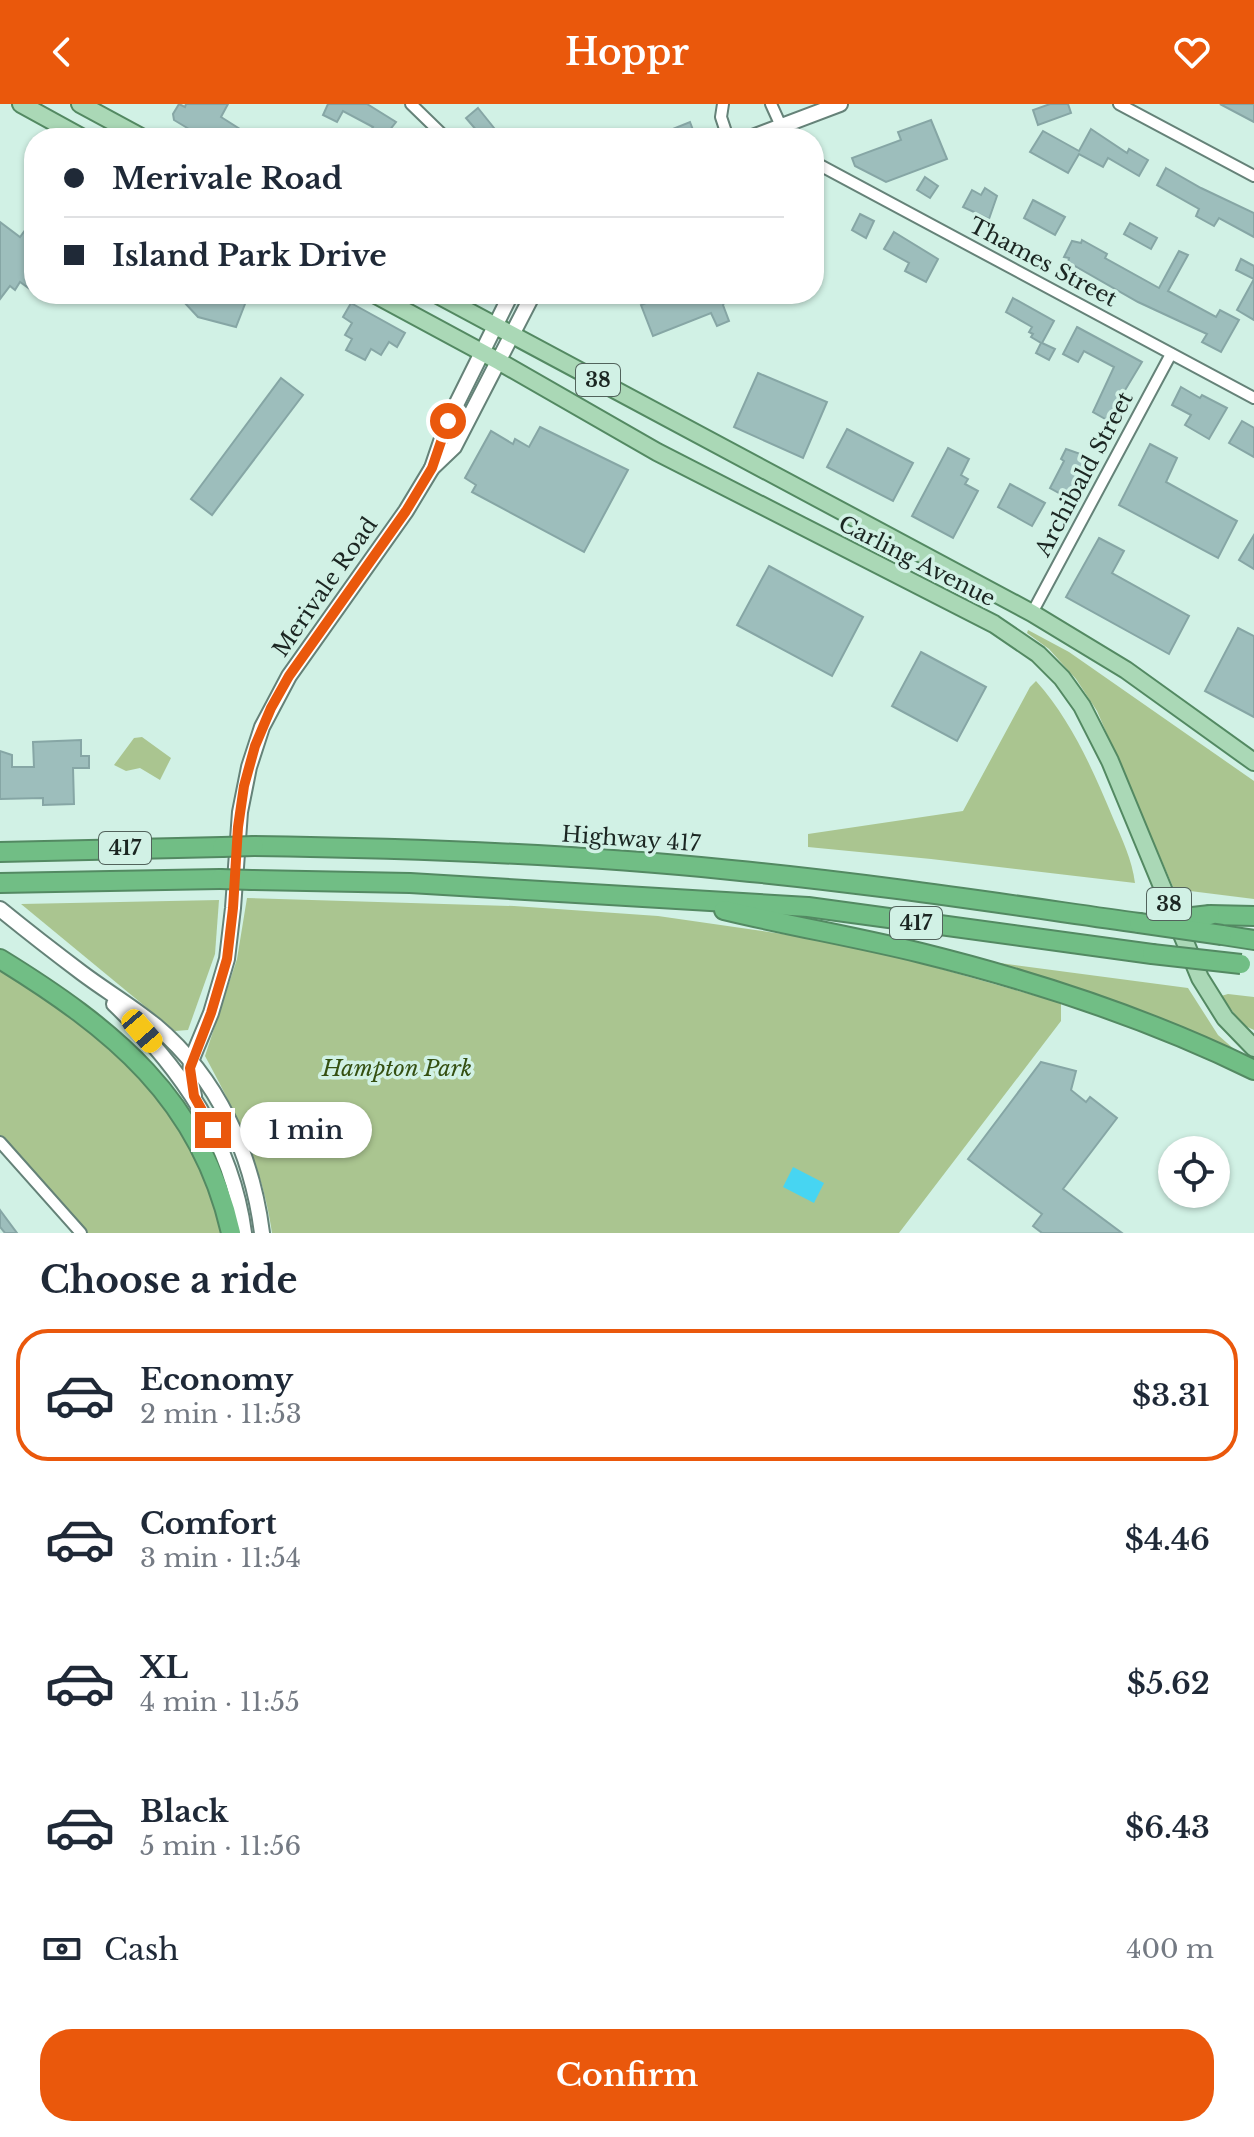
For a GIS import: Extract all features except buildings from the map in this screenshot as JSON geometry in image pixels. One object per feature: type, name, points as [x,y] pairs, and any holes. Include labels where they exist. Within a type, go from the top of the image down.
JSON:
[{"type":"highway","name":"Highway 417","points":[[0,852],[254,846],[430,850],[677,865],[780,875],[1254,940]]},
{"type":"highway","name":"417","points":[[0,883],[220,879],[410,883],[808,907],[1248,965]]},
{"type":"highway","points":[[679,899],[871,941],[976,968],[1078,999],[1164,1031],[1254,1070]]},
{"type":"highway","points":[[1139,923],[1210,915],[1254,916]]},
{"type":"highway","points":[[0,959],[105,1033],[159,1083],[182,1113],[206,1155],[220,1189],[231,1233]]},
{"type":"main road","points":[[21,104],[65,128]]},
{"type":"main road","points":[[80,104],[124,128]]},
{"type":"main road","points":[[784,128],[840,104]]},
{"type":"main road","name":"Carling Avenue","points":[[393,304],[657,452],[994,624],[1038,654],[1073,692],[1095,729],[1208,993],[1225,1018],[1254,1048]]},
{"type":"main road","name":"Carling Avenue","points":[[455,304],[1032,613],[1126,670],[1254,762]]},
{"type":"main road","name":"Merivale Road","points":[[432,468],[439,439],[506,304]]},
{"type":"main road","name":"Merivale Road","points":[[191,1061],[211,1013],[227,959],[240,812],[249,767],[262,727],[289,676],[399,521],[432,468],[454,447],[528,304]]},
{"type":"main road","points":[[0,909],[150,1021],[191,1061],[210,1086],[237,1138],[255,1192],[262,1233]]},
{"type":"main road","points":[[82,973],[142,1031],[194,1096],[228,1165],[240,1202],[244,1233]]},
{"type":"main road","points":[[191,1061],[194,1096]]},
{"type":"street","points":[[411,104],[436,128]]},
{"type":"street","points":[[723,104],[721,117],[725,128]]},
{"type":"street","points":[[771,104],[776,128]]},
{"type":"street","points":[[1119,104],[1254,176]]},
{"type":"street","name":"Thames Street","points":[[824,167],[1254,398]]},
{"type":"street","name":"Archibald Street","points":[[1032,613],[1171,354]]},
{"type":"street","points":[[0,1142],[4,1157],[81,1233]]},
{"type":"green space","points":[[1028,630],[1069,652],[1254,781],[1254,899],[1174,889],[1097,711],[1076,679],[1049,649],[1027,633]]},
{"type":"green space","points":[[1036,681],[1060,712],[1089,764],[1126,850],[1135,883],[808,847],[808,834],[963,811]]},
{"type":"green space","points":[[142,737],[171,758],[160,780],[140,768],[126,771],[114,765],[134,738]]},
{"type":"green space","name":"Hampton Park","points":[[247,898],[514,906],[658,916],[789,935],[881,952],[1061,1003],[1061,1021],[899,1233],[272,1233],[255,1163],[205,1056],[237,959]]},
{"type":"green space","points":[[219,900],[215,954],[188,1030],[175,1031],[21,904]]},
{"type":"green space","points":[[1000,963],[1188,988],[1218,1035],[1235,1050],[1234,1053],[1014,973]]},
{"type":"green space","points":[[0,967],[101,1035],[186,1129],[226,1233],[75,1233],[4,1155],[0,1150]]},
{"type":"green space","points":[[1221,996],[1254,997],[1254,1030],[1243,1025]]},
{"type":"water","points":[[793,1167],[824,1183],[814,1203],[783,1187]]},
{"type":"route","points":[[213,1130],[194,1096],[190,1068],[227,959],[238,827],[244,786],[255,746],[289,676],[406,511],[432,468],[439,439],[448,421]]}]
